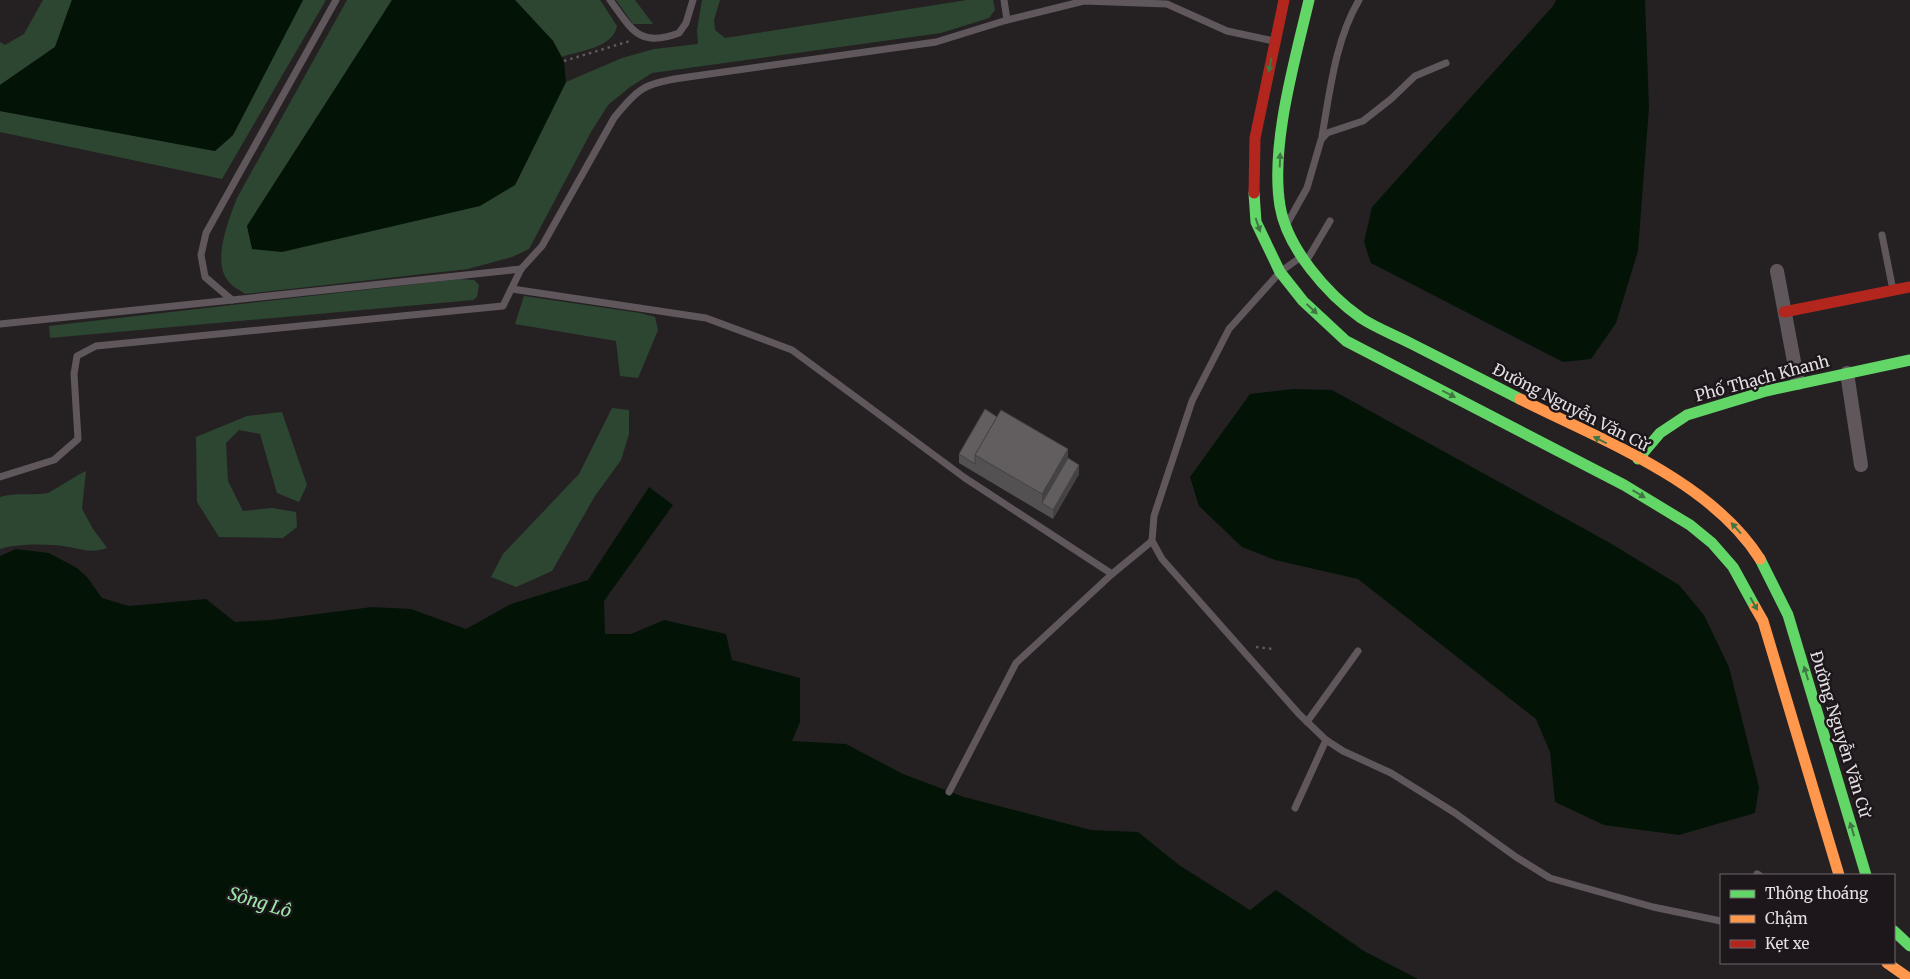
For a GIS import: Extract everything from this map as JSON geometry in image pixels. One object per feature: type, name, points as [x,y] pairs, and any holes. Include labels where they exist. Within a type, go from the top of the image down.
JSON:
[{"type":"main road","points":[[1284,0],[1256,138],[1253,189],[1256,222],[1280,272],[1303,301],[1346,341],[1624,485],[1690,524],[1712,543],[1733,567],[1763,621],[1839,874]]},
{"type":"main road","name":"Đường Nguyễn Văn Cừ","points":[[1309,0],[1281,137],[1280,198],[1285,227],[1304,260],[1323,284],[1360,318],[1638,459],[1707,502],[1730,523],[1751,546],[1773,580],[1788,615],[1866,874]]},
{"type":"main road","points":[[1784,312],[1910,286]]},
{"type":"main road","name":"Phố Thạch Khanh","points":[[1638,459],[1660,433],[1687,415],[1737,398],[1798,383],[1910,360]]},
{"type":"main road","points":[[1895,932],[1910,946]]},
{"type":"main road","points":[[1888,964],[1910,979]]},
{"type":"street","points":[[1777,271],[1798,383]]},
{"type":"street","points":[[1847,373],[1861,465]]},
{"type":"lane","points":[[232,300],[204,277],[201,255],[206,233],[336,0]]},
{"type":"lane","points":[[610,0],[641,38],[655,40],[679,33],[686,23],[693,0]]},
{"type":"lane","points":[[1004,0],[1007,20]]},
{"type":"lane","points":[[1285,227],[1307,188],[1321,140],[1336,63],[1348,18],[1359,0]]},
{"type":"lane","points":[[0,477],[54,460],[78,439],[74,374],[77,356],[96,346],[503,306],[521,269],[542,246],[614,118],[627,101],[643,87],[681,78],[936,42],[1007,20],[1084,1],[1167,4],[1227,31],[1275,41]]},
{"type":"lane","points":[[1321,140],[1326,133],[1363,121],[1391,99],[1415,76],[1446,63]]},
{"type":"lane","points":[[1330,222],[1304,260],[1280,272],[1229,329],[1192,401],[1154,516],[1152,541],[1162,559],[1307,722],[1326,740],[1343,751],[1392,773],[1455,813],[1516,857],[1550,878],[1653,907],[1720,922]]},
{"type":"lane","points":[[1882,235],[1893,290]]},
{"type":"lane","points":[[0,324],[521,269]]},
{"type":"lane","points":[[512,289],[706,318],[792,350],[964,478],[1112,574]]},
{"type":"lane","points":[[949,792],[1016,663],[1112,574],[1152,541]]},
{"type":"lane","points":[[1307,722],[1358,651]]},
{"type":"lane","points":[[1295,808],[1326,740]]},
{"type":"path","points":[[564,61],[641,38]]},
{"type":"green space","points":[[43,0],[72,0],[55,47],[0,85],[0,42],[5,45],[24,34]]},
{"type":"green space","points":[[303,0],[326,0],[222,179],[0,132],[0,111],[215,151],[233,135]]},
{"type":"green space","points":[[347,0],[392,0],[247,226],[515,185],[566,82],[622,58],[654,49],[698,44],[697,30],[702,0],[720,0],[714,20],[715,30],[725,38],[967,0],[993,0],[995,10],[989,18],[941,33],[652,73],[630,87],[608,105],[591,132],[529,249],[512,257],[468,269],[245,294],[229,282],[224,274],[222,264],[223,241],[230,217],[237,198]]},
{"type":"green space","points":[[515,0],[600,0],[617,26],[609,39],[602,44],[561,57],[553,41]]},
{"type":"green space","points":[[616,0],[635,0],[653,24],[633,24]]},
{"type":"green space","points":[[460,279],[474,280],[479,285],[477,297],[473,300],[50,338],[49,326]]},
{"type":"green space","points":[[524,296],[640,313],[655,317],[658,330],[638,378],[620,376],[616,341],[515,324]]},
{"type":"green space","points":[[612,408],[629,410],[629,434],[621,460],[595,496],[552,571],[516,587],[491,577],[503,554],[579,474]]},
{"type":"green space","points":[[282,412],[307,485],[299,502],[277,493],[260,434],[239,430],[226,443],[228,481],[243,511],[272,508],[296,512],[297,527],[283,538],[219,537],[197,502],[196,437],[247,416]]},
{"type":"green space","points":[[86,471],[82,509],[93,529],[107,548],[94,551],[61,546],[34,545],[0,549],[0,497],[48,493]]},
{"type":"water","points":[[72,0],[303,0],[233,135],[215,151],[0,111],[0,85],[55,47]]},
{"type":"water","points":[[392,0],[515,0],[553,41],[564,61],[566,82],[515,185],[480,206],[282,252],[252,249],[247,226]]},
{"type":"water","points":[[1556,0],[1645,0],[1649,107],[1638,251],[1616,323],[1591,359],[1563,362],[1371,263],[1364,242],[1372,207],[1553,6]]},
{"type":"water","points":[[1293,389],[1332,390],[1610,543],[1679,585],[1704,615],[1729,667],[1759,787],[1755,813],[1679,835],[1604,825],[1555,802],[1550,752],[1536,719],[1358,579],[1275,560],[1242,547],[1199,506],[1190,477],[1250,394]]},
{"type":"water","name":"Sông Lô","points":[[649,487],[673,505],[604,601],[605,634],[631,634],[664,620],[726,634],[732,660],[800,678],[800,722],[792,741],[846,744],[903,774],[964,797],[1091,830],[1138,832],[1179,865],[1250,910],[1276,890],[1364,951],[1418,979],[0,979],[0,556],[16,549],[49,553],[77,568],[87,577],[102,598],[129,606],[206,599],[235,622],[271,620],[372,607],[411,609],[466,629],[511,604],[588,580]]},
{"type":"building","points":[[985,409],[997,417],[975,455],[975,464],[959,454]]},
{"type":"building","points":[[1001,410],[1068,449],[1042,494],[975,455]]},
{"type":"building","points":[[1068,458],[1079,465],[1053,510],[1042,503]]},
{"type":"traffic: fast","points":[[1309,0],[1291,75],[1278,157],[1280,206],[1291,238],[1310,269],[1322,283],[1361,318],[1520,399]]},
{"type":"traffic: fast","points":[[1254,193],[1256,222],[1280,272],[1303,301],[1346,341],[1624,485],[1690,525],[1712,543],[1733,567],[1755,607]]},
{"type":"traffic: fast","points":[[1638,459],[1660,433],[1687,415],[1766,391],[1910,360]]},
{"type":"traffic: fast","points":[[1760,559],[1788,615],[1866,874]]},
{"type":"traffic: fast","points":[[1895,932],[1910,946]]},
{"type":"traffic: slow","points":[[1520,399],[1618,447],[1683,484],[1713,506],[1739,531],[1760,559]]},
{"type":"traffic: slow","points":[[1755,607],[1763,621],[1839,874]]},
{"type":"traffic: slow","points":[[1888,964],[1910,979]]},
{"type":"traffic: jam","points":[[1254,193],[1255,138],[1284,0]]},
{"type":"traffic: jam","points":[[1784,312],[1910,287]]}]
